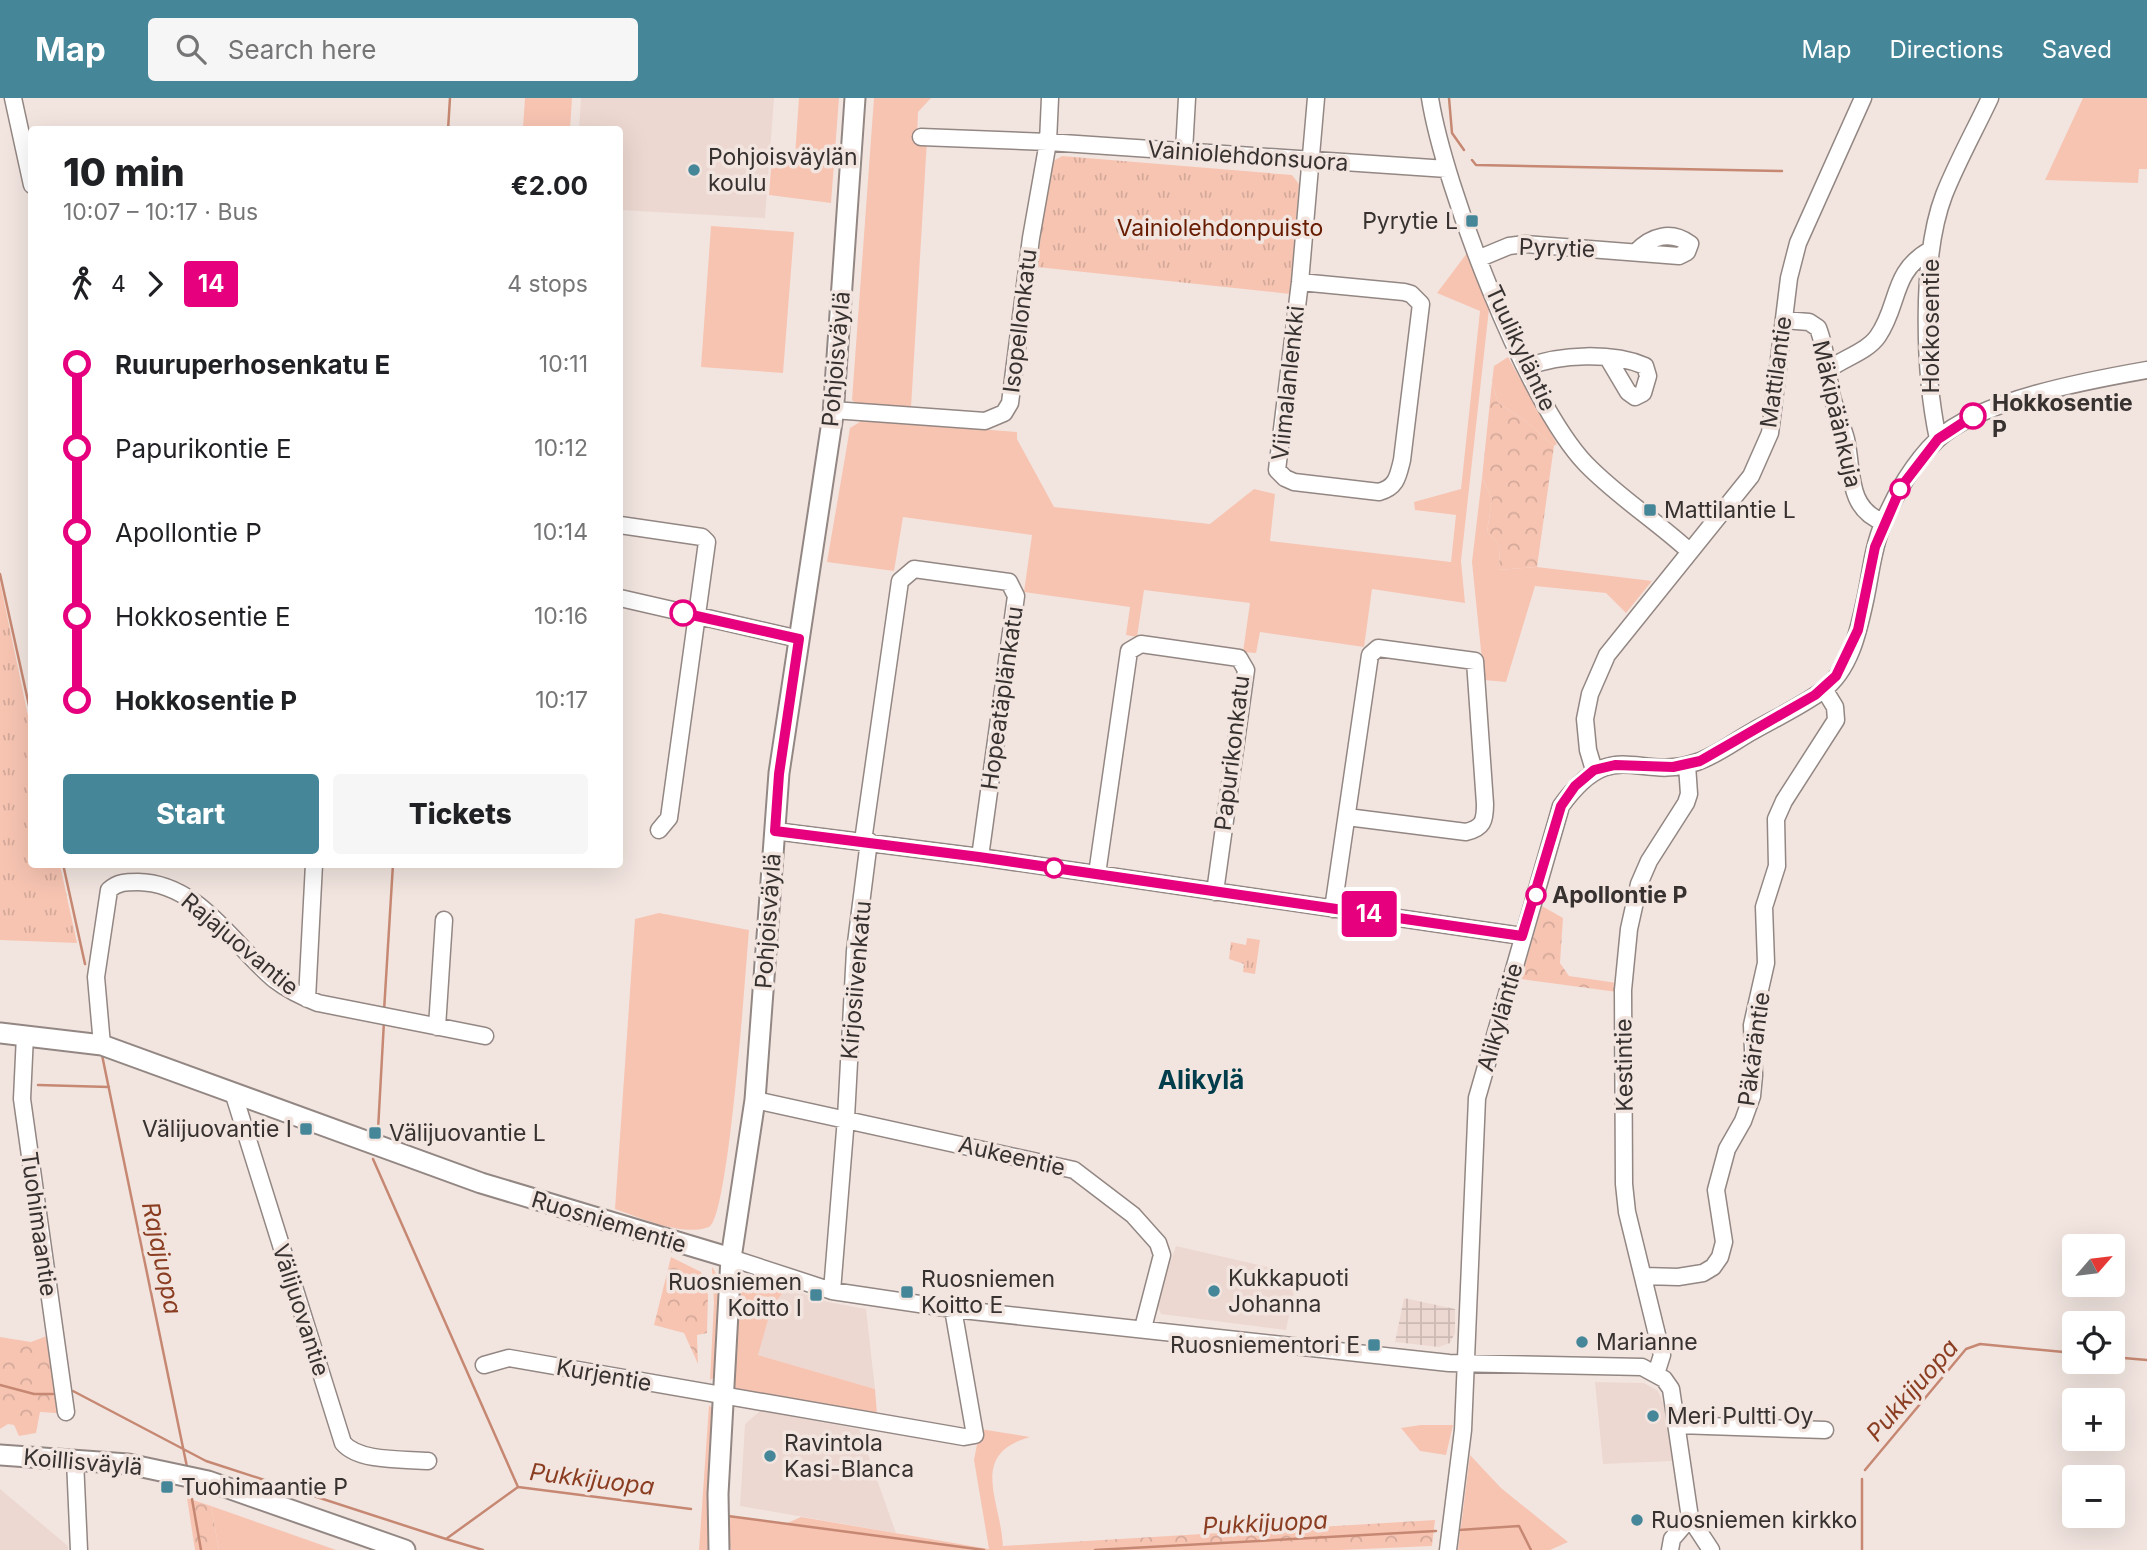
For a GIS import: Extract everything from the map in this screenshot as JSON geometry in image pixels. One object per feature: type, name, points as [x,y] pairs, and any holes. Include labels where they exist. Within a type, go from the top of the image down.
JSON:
[{"type":"main road","name":"Pohjoisväylä","points":[[721,1546],[718,1494],[731,1258],[755,1100],[779,774],[833,410],[855,98]]},
{"type":"main road","name":"Ruosniementie","points":[[0,1033],[102,1045],[481,1183],[731,1258]]},
{"type":"main road","name":"Koillisväylä","points":[[0,1455],[128,1464],[208,1481],[405,1550]]},
{"type":"street","points":[[13,98],[28,167]]},
{"type":"street","name":"Isopellonkatu","points":[[833,410],[985,421],[1004,413],[1010,403],[1031,238],[1048,142],[1050,98]]},
{"type":"street","points":[[1184,150],[1187,98]]},
{"type":"street","name":"Viimalanlenkki","points":[[1300,282],[1411,293],[1422,304],[1402,460],[1396,483],[1387,490],[1379,492],[1294,482],[1285,478],[1278,470],[1300,282],[1316,98]]},
{"type":"street","name":"Tuulikyläntie","points":[[1430,98],[1447,169],[1480,258],[1527,367],[1562,433],[1586,463],[1688,550]]},
{"type":"street","name":"Mattilantie","points":[[1594,770],[1585,736],[1590,694],[1607,655],[1688,550],[1751,475],[1770,433],[1789,278],[1798,243],[1863,98]]},
{"type":"street","name":"Hokkosentie","points":[[1938,439],[1931,406],[1930,250],[1944,196],[1990,98]]},
{"type":"street","name":"Vainiolehdonsuora","points":[[921,137],[1184,150],[1312,162],[1447,169]]},
{"type":"street","name":"Pyrytie","points":[[1480,258],[1509,246],[1525,244],[1636,252]]},
{"type":"street","points":[[1829,369],[1846,356],[1868,346],[1878,336],[1912,260],[1930,250]]},
{"type":"street","name":"Mäkipäänkuja","points":[[1784,320],[1809,322],[1818,328],[1829,369],[1832,394],[1846,440],[1849,475],[1858,502],[1883,522]]},
{"type":"street","points":[[1527,367],[1563,356],[1609,359]]},
{"type":"street","points":[[1594,770],[1634,763],[1687,765],[1700,761],[1824,689],[1848,657],[1858,630],[1875,547],[1883,522],[1901,487],[1938,439],[1973,416],[2003,404],[2147,370]]},
{"type":"street","points":[[623,525],[702,537],[707,542],[669,818],[659,830]]},
{"type":"street","name":"Hopeatäplänkatu","points":[[866,841],[900,580],[904,574],[914,569],[1009,582],[1016,596],[979,857]]},
{"type":"street","points":[[623,599],[799,639]]},
{"type":"street","name":"Papurikonkatu","points":[[1097,874],[1129,651],[1141,644],[1239,658],[1246,670],[1215,892]]},
{"type":"street","points":[[1333,909],[1370,655],[1378,648],[1475,661],[1485,804],[1483,822],[1478,829],[1466,832],[1348,817]]},
{"type":"street","name":"Päkäräntie","points":[[1644,1276],[1678,1277],[1703,1273],[1713,1267],[1720,1257],[1724,1242],[1716,1190],[1727,1149],[1743,1121],[1752,1096],[1752,1025],[1766,963],[1764,908],[1777,866],[1776,819],[1836,720],[1835,707],[1824,689]]},
{"type":"street","name":"Kestintie","points":[[1656,1374],[1662,1355],[1627,1212],[1624,1184],[1623,990],[1629,929],[1639,884],[1649,861],[1686,803],[1689,794],[1687,765]]},
{"type":"street","name":"Alikyläntie","points":[[1466,1363],[1477,1098],[1561,806],[1575,786],[1594,770]]},
{"type":"street","points":[[775,831],[866,841],[1522,936]]},
{"type":"street","name":"Kirjosiivenkatu","points":[[832,1291],[846,1118],[855,951],[866,841]]},
{"type":"street","points":[[307,999],[314,868]]},
{"type":"street","name":"Rajajuovantie","points":[[102,1045],[96,977],[108,890],[116,883],[143,882],[170,887],[188,897],[273,978],[307,999],[485,1036]]},
{"type":"street","points":[[437,1027],[444,920]]},
{"type":"street","name":"Tuohimaantie","points":[[25,1035],[24,1112],[66,1412]]},
{"type":"street","name":"Välijuovantie","points":[[233,1092],[343,1443],[349,1450],[377,1457],[428,1461]]},
{"type":"street","name":"Aukeentie","points":[[755,1100],[1074,1170],[1133,1215],[1157,1243],[1163,1255],[1143,1328]]},
{"type":"street","name":"Ruosniementie","points":[[731,1258],[832,1291],[953,1308],[1466,1363],[1642,1367],[1656,1374]]},
{"type":"street","name":"Kurjentie","points":[[484,1365],[509,1358],[964,1437],[975,1435],[953,1308]]},
{"type":"street","points":[[1448,1550],[1463,1430],[1466,1363]]},
{"type":"street","points":[[1656,1374],[1671,1389],[1690,1518],[1712,1550]]},
{"type":"street","points":[[1678,1425],[1825,1430]]},
{"type":"street","points":[[75,1460],[79,1550]]},
{"type":"street","points":[[1670,1550],[1672,1539],[1690,1518]]},
{"type":"shaded area","name":"Pohjoisväylän koulu","points":[[581,98],[774,98],[765,218],[623,210],[623,126],[579,126]]},
{"type":"shaded area","points":[[1176,1246],[1298,1274],[1286,1330],[1161,1314],[1156,1303]]},
{"type":"shaded area","points":[[787,1288],[828,1302],[866,1309],[875,1389],[757,1355],[772,1306]]},
{"type":"shaded area","points":[[1404,1298],[1455,1309],[1455,1333],[1450,1343],[1439,1347],[1395,1342]]},
{"type":"shaded area","points":[[1595,1382],[1644,1383],[1658,1391],[1665,1407],[1672,1461],[1603,1464]]},
{"type":"shaded area","points":[[760,1411],[859,1429],[896,1533],[740,1506],[745,1424]]},
{"type":"shaded area","points":[[0,1489],[68,1546],[68,1550],[0,1550]]},
{"type":"green space","points":[[525,98],[572,98],[570,126],[523,126]]},
{"type":"green space","points":[[799,98],[839,98],[831,203],[769,195],[772,155],[795,156]]},
{"type":"green space","points":[[874,98],[931,98],[918,112],[917,139],[927,140],[911,408],[860,407],[852,400]]},
{"type":"green space","points":[[2083,98],[2147,98],[2147,169],[2139,169],[2138,183],[2045,180]]},
{"type":"green space","name":"Vainiolehdonpuisto","points":[[1062,156],[1292,175],[1299,184],[1290,294],[1037,267],[1050,163]]},
{"type":"green space","points":[[711,226],[794,232],[783,373],[701,367]]},
{"type":"green space","points":[[1470,249],[1490,300],[1461,561],[1465,603],[1372,589],[1364,647],[1260,632],[1256,653],[1243,652],[1250,603],[1144,590],[1137,637],[1126,635],[1130,607],[1024,592],[1032,535],[903,517],[894,571],[827,562],[850,428],[863,420],[1017,432],[1017,439],[1054,507],[1210,524],[1254,489],[1275,494],[1270,541],[1451,562],[1456,515],[1415,510],[1414,502],[1461,489],[1480,311],[1437,293]]},
{"type":"green space","points":[[1508,357],[1557,444],[1554,446],[1523,419],[1498,403],[1492,382],[1494,366]]},
{"type":"green space","points":[[1492,382],[1498,403],[1523,419],[1554,446],[1537,567],[1499,570],[1500,546],[1487,532],[1492,499],[1482,478]]},
{"type":"green space","points":[[1482,478],[1492,499],[1487,532],[1500,546],[1499,570],[1537,567],[1652,581],[1626,613],[1606,593],[1535,586],[1506,682],[1484,680],[1472,562]]},
{"type":"green space","points":[[0,582],[28,716],[28,868],[61,868],[77,943],[0,940]]},
{"type":"green space","points":[[1542,906],[1563,918],[1560,963],[1569,976],[1617,983],[1617,992],[1521,979]]},
{"type":"green space","points":[[659,913],[749,930],[730,1138],[723,1182],[716,1213],[709,1227],[698,1229],[674,1228],[615,1209],[635,919]]},
{"type":"green space","points":[[1247,938],[1260,940],[1255,974],[1243,972],[1244,964],[1229,959],[1231,942],[1246,945]]},
{"type":"green space","points":[[671,1257],[701,1272],[708,1295],[707,1333],[697,1335],[698,1364],[684,1333],[654,1325]]},
{"type":"green space","points":[[712,1267],[720,1289],[721,1319],[716,1376],[710,1380],[714,1302]]},
{"type":"green space","points":[[763,1280],[787,1288],[772,1306],[758,1355],[875,1389],[877,1414],[743,1393],[734,1387],[731,1380],[738,1297],[745,1286]]},
{"type":"green space","points":[[49,1335],[61,1406],[56,1413],[40,1412],[36,1433],[19,1436],[14,1425],[8,1424],[0,1429],[0,1337],[31,1342]]},
{"type":"green space","points":[[709,1405],[713,1409],[714,1550],[699,1550]]},
{"type":"green space","points":[[1453,1425],[1446,1455],[1420,1451],[1401,1428]]},
{"type":"green space","points":[[980,1429],[1030,1437],[1010,1445],[999,1456],[993,1468],[992,1483],[1003,1550],[731,1550],[727,1534],[728,1516],[785,1524],[801,1517],[989,1549],[974,1460]]},
{"type":"green space","points":[[1470,1455],[1501,1488],[1568,1542],[1550,1550],[1458,1550]]},
{"type":"green space","points":[[187,1498],[211,1506],[219,1550],[195,1550]]},
{"type":"green space","points":[[211,1506],[336,1550],[219,1550]]},
{"type":"green space","points":[[1435,1520],[1432,1546],[1340,1550],[1003,1550],[1003,1546]]},
{"type":"waterway","points":[[448,126],[450,98]]},
{"type":"waterway","points":[[1449,98],[1452,133],[1464,150]]},
{"type":"waterway","points":[[1472,160],[1476,165],[1782,171]]},
{"type":"waterway","name":"Rajajuopa","points":[[0,574],[28,701]]},
{"type":"waterway","name":"Rajajuopa","points":[[64,868],[85,964]]},
{"type":"waterway","points":[[384,1011],[393,868]]},
{"type":"waterway","points":[[378,1130],[384,1021]]},
{"type":"waterway","name":"Rajajuopa","points":[[102,1055],[187,1467]]},
{"type":"waterway","points":[[38,1085],[109,1087]]},
{"type":"waterway","points":[[373,1159],[518,1487]]},
{"type":"waterway","name":"Pukkijuopa","points":[[1865,1470],[1966,1349],[1980,1344],[2062,1352]]},
{"type":"waterway","name":"Pukkijuopa","points":[[2125,1358],[2147,1360]]},
{"type":"waterway","points":[[0,1385],[34,1394],[53,1394]]},
{"type":"waterway","name":"Pukkijuopa","points":[[73,1391],[206,1461],[446,1539],[518,1487],[691,1509]]},
{"type":"waterway","name":"Pukkijuopa","points":[[1862,1479],[1862,1550]]},
{"type":"waterway","name":"Rajajuopa","points":[[192,1499],[201,1550]]},
{"type":"waterway","name":"Pukkijuopa","points":[[728,1516],[984,1550]]},
{"type":"waterway","name":"Pukkijuopa","points":[[1459,1530],[1519,1526],[1531,1550]]},
{"type":"waterway","name":"Pukkijuopa","points":[[1095,1550],[1436,1531]]},
{"type":"waterway","points":[[446,1539],[483,1550]]},
{"type":"bus line","name":"14","points":[[683,613],[799,639],[779,774],[775,831],[869,841],[1522,936],[1561,806],[1575,786],[1594,770],[1634,763],[1673,767],[1700,761],[1815,695],[1836,676],[1848,657],[1858,630],[1875,547],[1883,522],[1901,487],[1938,439],[1973,416]]},
{"type":"place","name":"Pohjoisväylän koulu","points":[[694,170]]},
{"type":"place","name":"Pyrytie L","points":[[1472,221]]},
{"type":"place","name":"Hokkosentie P","points":[[1973,416]]},
{"type":"place","name":"Mattilantie L","points":[[1650,510]]},
{"type":"place","name":"Apollontie P","points":[[1536,895]]},
{"type":"place","name":"Välijuovantie I","points":[[306,1129]]},
{"type":"place","name":"Välijuovantie L","points":[[375,1133]]},
{"type":"place","name":"Kukkapuoti Johanna","points":[[1214,1291]]},
{"type":"place","name":"Ruosniemen Koitto E","points":[[907,1292]]},
{"type":"place","name":"Ruosniemen Koitto I","points":[[816,1295]]},
{"type":"place","name":"Marianne","points":[[1582,1342]]},
{"type":"place","name":"Ruosniementori E","points":[[1374,1345]]},
{"type":"place","name":"Meri Pultti Oy","points":[[1653,1416]]},
{"type":"place","name":"Ravintola Kasi-Blanca","points":[[770,1456]]},
{"type":"place","name":"Tuohimaantie P","points":[[167,1487]]},
{"type":"place","name":"Ruosniemen kirkko","points":[[1637,1520]]},
{"type":"district","name":"Alikylä","points":[[1201,1079]]}]
